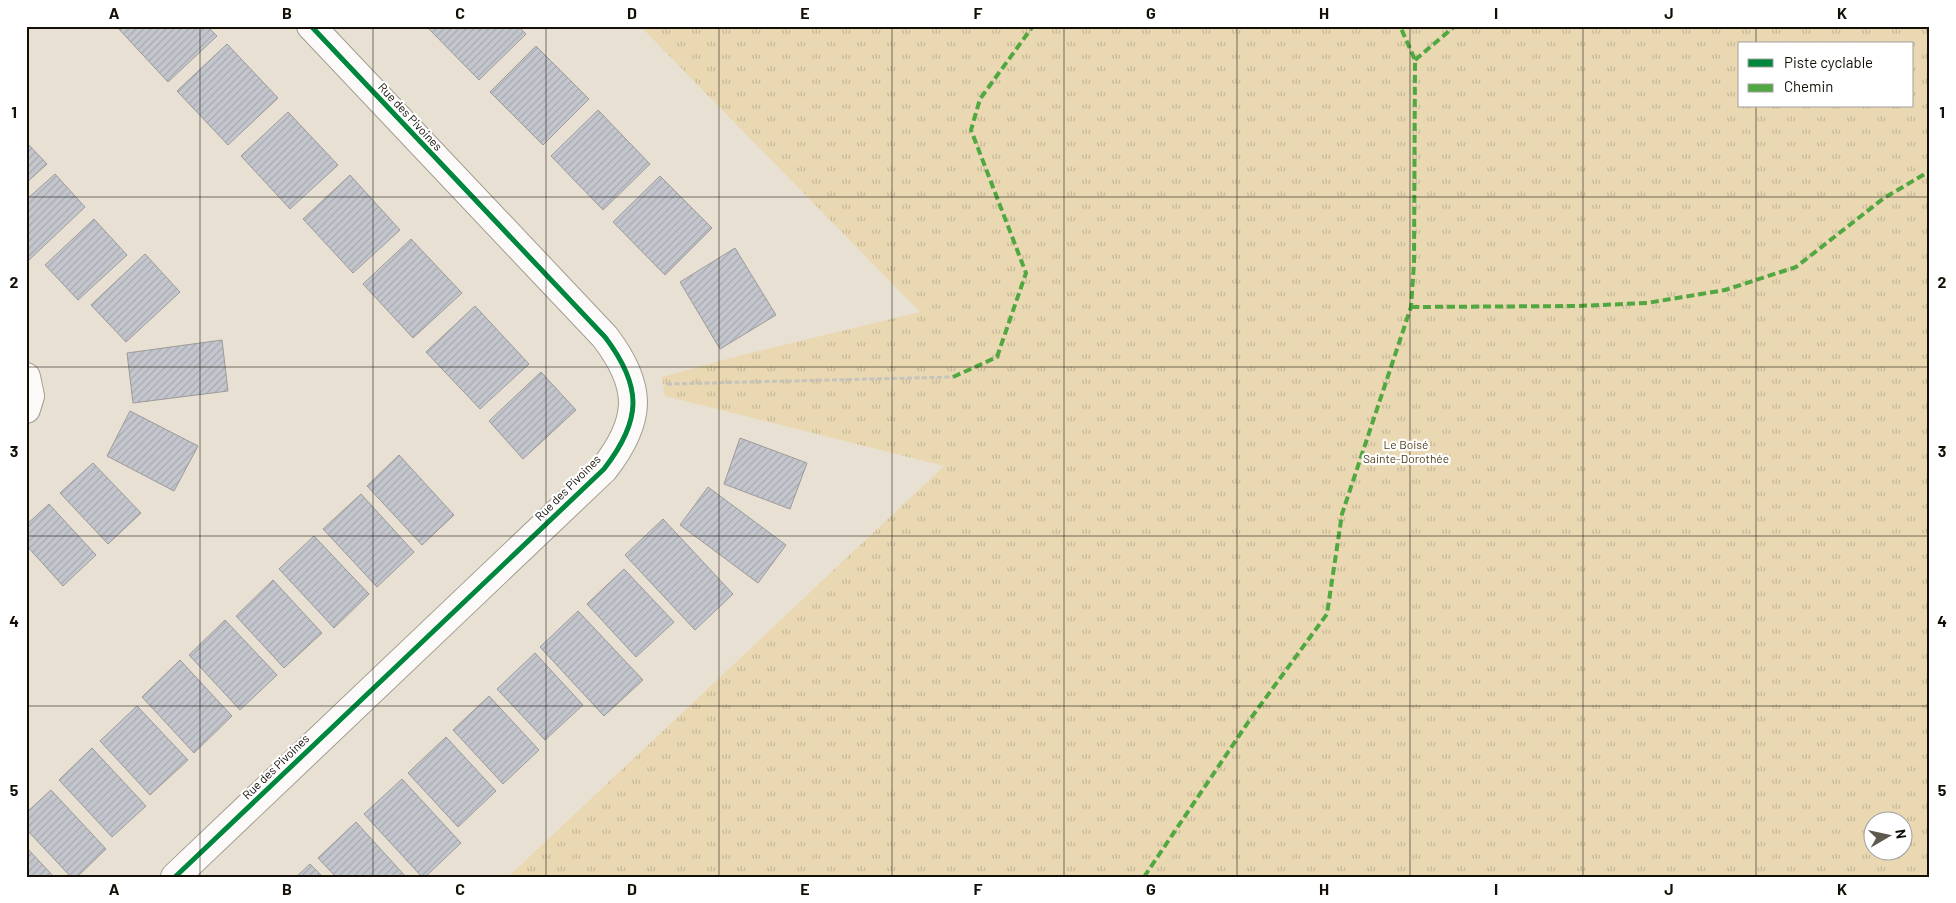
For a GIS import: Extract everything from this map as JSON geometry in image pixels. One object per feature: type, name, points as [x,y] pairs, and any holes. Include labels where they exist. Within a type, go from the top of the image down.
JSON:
[{"type":"street","name":"Rue des Pivoines","points":[[175,877],[604,469],[618,451],[627,434],[633,416],[634,401],[627,371],[618,354],[605,337],[311,26]]},
{"type":"street","points":[[26,377],[30,396],[26,409]]},
{"type":"path","points":[[631,385],[953,377]]},
{"type":"green space","name":"Le Boisé Sainte-Dorothée","points":[[640,26],[1930,26],[1930,877],[508,877],[944,466],[665,396],[662,377],[742,355],[920,312]]},
{"type":"building","points":[[116,26],[207,26],[217,36],[168,82]]},
{"type":"building","points":[[428,26],[518,26],[526,34],[479,80]]},
{"type":"building","points":[[227,44],[278,98],[228,145],[177,91]]},
{"type":"building","points":[[536,46],[589,99],[543,145],[490,92]]},
{"type":"building","points":[[598,110],[650,164],[603,210],[551,156]]},
{"type":"building","points":[[288,112],[338,165],[290,209],[241,156]]},
{"type":"building","points":[[26,142],[47,164],[26,183]]},
{"type":"building","points":[[55,174],[85,207],[28,261],[26,260],[26,200]]},
{"type":"building","points":[[350,175],[400,230],[353,273],[303,219]]},
{"type":"building","points":[[660,176],[712,228],[665,275],[613,222]]},
{"type":"building","points":[[94,219],[127,255],[78,300],[45,265]]},
{"type":"building","points":[[411,239],[462,293],[413,338],[363,284]]},
{"type":"building","points":[[735,248],[776,315],[720,349],[680,282]]},
{"type":"building","points":[[145,254],[180,292],[126,342],[91,305]]},
{"type":"building","points":[[475,306],[529,364],[480,409],[426,352]]},
{"type":"building","points":[[222,340],[228,391],[133,403],[127,353]]},
{"type":"building","points":[[541,372],[576,410],[523,459],[489,421]]},
{"type":"building","points":[[130,411],[198,446],[174,491],[107,456]]},
{"type":"building","points":[[740,438],[807,463],[790,509],[724,484]]},
{"type":"building","points":[[399,455],[454,515],[422,545],[367,486]]},
{"type":"building","points":[[93,463],[141,513],[108,544],[60,493]]},
{"type":"building","points":[[708,487],[786,545],[758,583],[680,525]]},
{"type":"building","points":[[361,494],[414,552],[377,587],[323,529]]},
{"type":"building","points":[[49,504],[96,555],[63,586],[26,545],[26,525]]},
{"type":"building","points":[[663,519],[733,594],[695,630],[625,555]]},
{"type":"building","points":[[314,536],[369,594],[334,628],[279,569]]},
{"type":"building","points":[[624,569],[674,622],[636,657],[587,604]]},
{"type":"building","points":[[273,580],[322,633],[284,668],[236,616]]},
{"type":"building","points":[[578,611],[643,680],[604,716],[540,647]]},
{"type":"building","points":[[225,620],[277,675],[240,710],[189,655]]},
{"type":"building","points":[[535,653],[583,705],[545,740],[497,689]]},
{"type":"building","points":[[180,660],[232,716],[194,753],[142,697]]},
{"type":"building","points":[[489,696],[539,750],[503,784],[453,730]]},
{"type":"building","points":[[137,706],[188,760],[150,795],[100,741]]},
{"type":"building","points":[[446,737],[496,791],[458,827],[408,773]]},
{"type":"building","points":[[92,748],[146,806],[112,837],[59,780]]},
{"type":"building","points":[[402,779],[461,843],[425,877],[422,877],[364,814]]},
{"type":"building","points":[[51,790],[106,849],[77,877],[71,877],[26,829],[26,813]]},
{"type":"building","points":[[356,822],[406,877],[336,877],[318,858]]},
{"type":"building","points":[[26,847],[54,877],[26,877]]},
{"type":"building","points":[[310,864],[323,877],[296,877]]},
{"type":"marked path","points":[[953,377],[997,357],[1026,273],[971,130],[980,99],[1033,26]]},
{"type":"marked path","points":[[1144,877],[1251,718],[1327,614],[1342,514],[1411,307],[1414,263],[1415,60],[1400,26]]},
{"type":"marked path","points":[[1415,60],[1455,26]]},
{"type":"marked path","points":[[1411,307],[1578,306],[1647,303],[1725,290],[1796,267],[1884,198],[1930,171]]},
{"type":"cycle path","points":[[175,877],[604,469],[626,435],[631,419],[633,403],[626,372],[605,337],[311,26]]}]
